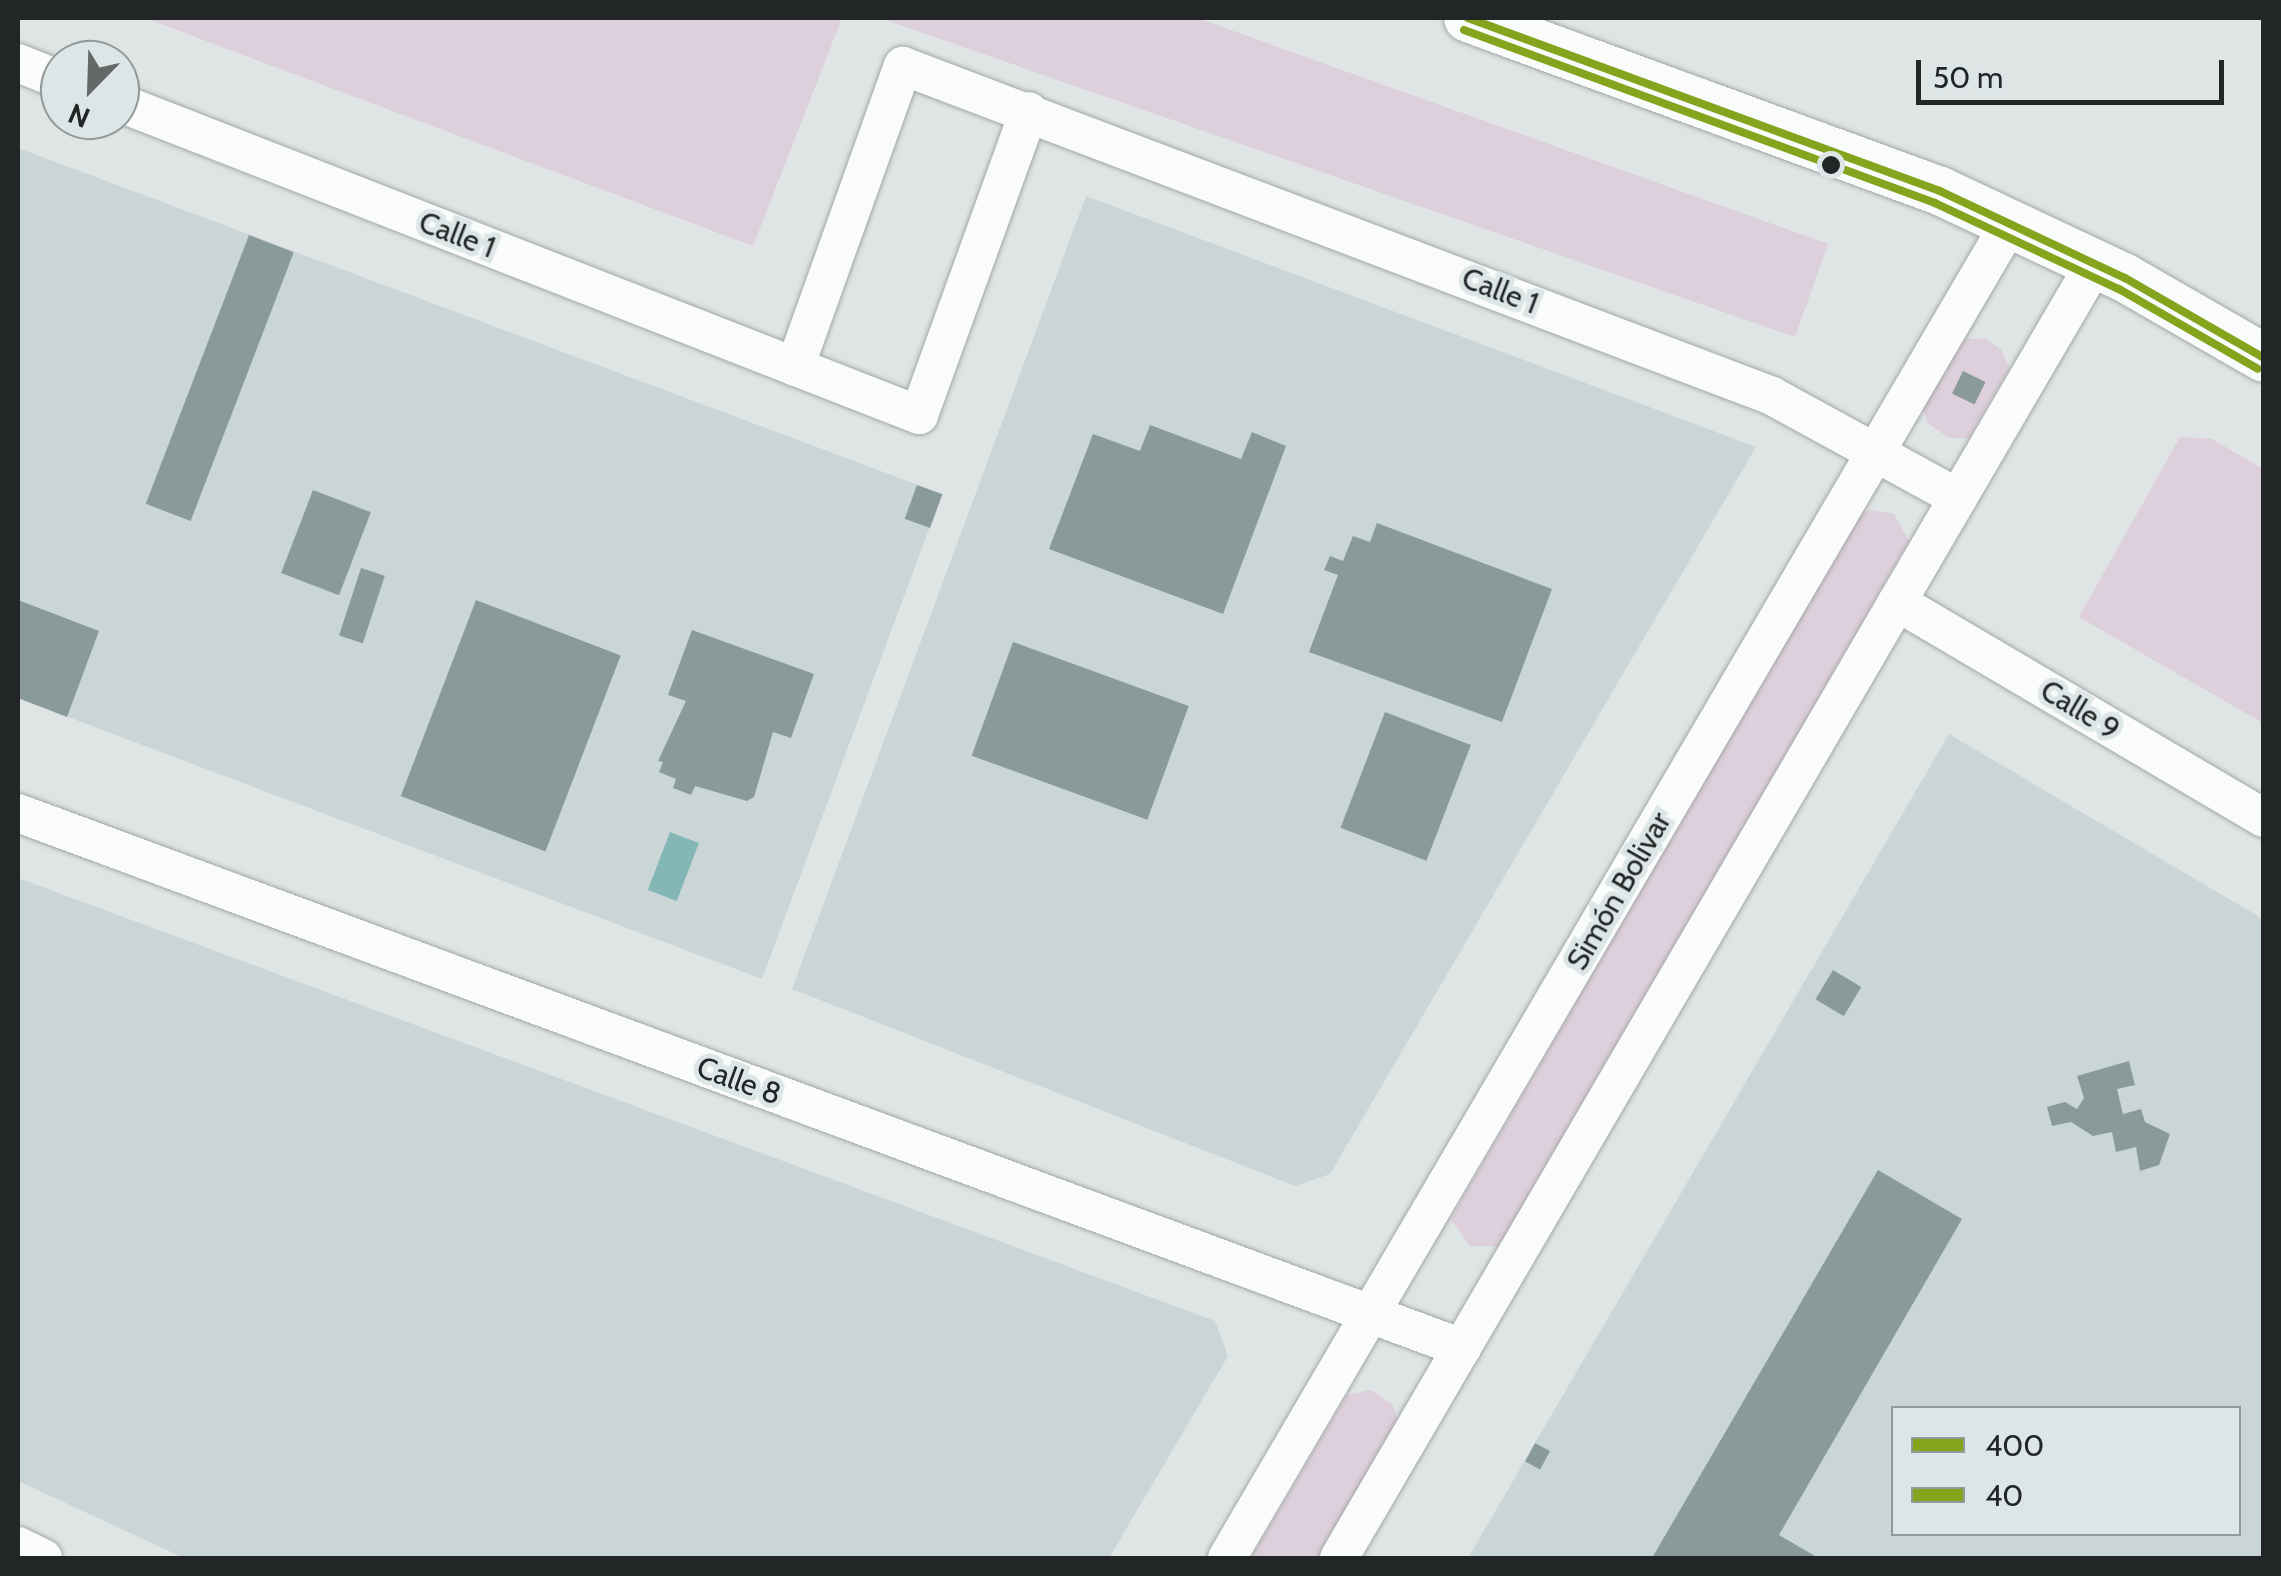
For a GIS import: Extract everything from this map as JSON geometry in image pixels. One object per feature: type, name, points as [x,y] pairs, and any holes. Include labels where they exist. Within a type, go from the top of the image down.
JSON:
[{"type":"street","points":[[1468,18],[1892,172],[2095,263],[2264,358]]},
{"type":"street","name":"Calle 1","points":[[794,367],[904,66],[1772,396],[1958,498]]},
{"type":"street","name":"Calle 1","points":[[140,111],[918,415],[1029,111]]},
{"type":"street","name":"Simón Bolivar","points":[[1227,1558],[2010,223]]},
{"type":"street","points":[[1339,1558],[2095,263]]},
{"type":"street","name":"Calle 9","points":[[1897,602],[2264,818]]},
{"type":"street","name":"Calle 8","points":[[18,813],[1462,1348]]},
{"type":"street","points":[[18,1546],[43,1558]]},
{"type":"shaded area","points":[[145,18],[842,18],[753,246]]},
{"type":"shaded area","points":[[880,18],[1197,18],[1828,244],[1795,337]]},
{"type":"shaded area","points":[[18,148],[942,494],[762,979],[18,698]]},
{"type":"shaded area","points":[[1086,196],[1756,447],[1330,1174],[1295,1186],[792,989]]},
{"type":"shaded area","points":[[1984,338],[2002,350],[2009,369],[1969,438],[1949,438],[1928,423],[1921,404],[1959,340]]},
{"type":"shaded area","points":[[2180,437],[2212,439],[2263,469],[2263,723],[2079,617]]},
{"type":"shaded area","points":[[1871,510],[1894,514],[1909,541],[1502,1246],[1470,1246],[1451,1219],[1856,516]]},
{"type":"shaded area","points":[[1949,734],[2263,919],[2263,1558],[1468,1558]]},
{"type":"shaded area","points":[[18,878],[1215,1321],[1228,1356],[1109,1558],[184,1558],[18,1481]]},
{"type":"shaded area","points":[[1371,1390],[1392,1404],[1399,1422],[1318,1558],[1251,1558],[1347,1395]]},
{"type":"water","points":[[670,832],[699,843],[677,901],[648,890]]},
{"type":"building","points":[[249,235],[294,252],[191,521],[146,504]]},
{"type":"building","points":[[1963,371],[1985,382],[1975,404],[1952,393]]},
{"type":"building","points":[[1150,425],[1241,459],[1252,432],[1286,446],[1223,614],[1049,549],[1093,434],[1140,451]]},
{"type":"building","points":[[917,485],[942,494],[930,528],[905,519]]},
{"type":"building","points":[[313,490],[371,512],[339,595],[281,573]]},
{"type":"building","points":[[1377,523],[1552,589],[1502,722],[1309,652],[1338,575],[1324,570],[1330,556],[1343,561],[1353,536],[1370,542]]},
{"type":"building","points":[[361,568],[385,576],[363,643],[339,636]]},
{"type":"building","points":[[18,600],[99,631],[67,717],[18,698]]},
{"type":"building","points":[[476,600],[621,656],[545,852],[401,796]]},
{"type":"building","points":[[692,630],[814,674],[791,738],[773,732],[754,797],[747,801],[695,786],[691,795],[673,788],[676,779],[659,772],[663,762],[658,761],[686,701],[668,695]]},
{"type":"building","points":[[1013,642],[1189,706],[1147,820],[972,756]]},
{"type":"building","points":[[1385,712],[1471,745],[1426,861],[1341,828]]},
{"type":"building","points":[[1833,970],[1861,987],[1844,1016],[1815,999]]},
{"type":"building","points":[[2129,1061],[2135,1085],[2117,1089],[2123,1114],[2141,1109],[2145,1122],[2170,1134],[2159,1165],[2140,1171],[2136,1147],[2116,1152],[2112,1132],[2093,1136],[2071,1122],[2052,1126],[2047,1107],[2065,1102],[2077,1109],[2084,1098],[2077,1076]]},
{"type":"building","points":[[1878,1170],[1962,1219],[1779,1535],[1815,1556],[1652,1558]]},
{"type":"building","points":[[1535,1443],[1550,1451],[1540,1470],[1525,1462]]},
{"type":"transit line","name":"400","points":[[1468,18],[1940,191],[2125,278],[2264,358]]},
{"type":"transit line","name":"40","points":[[1464,30],[1935,203],[2119,289],[2258,369]]}]
